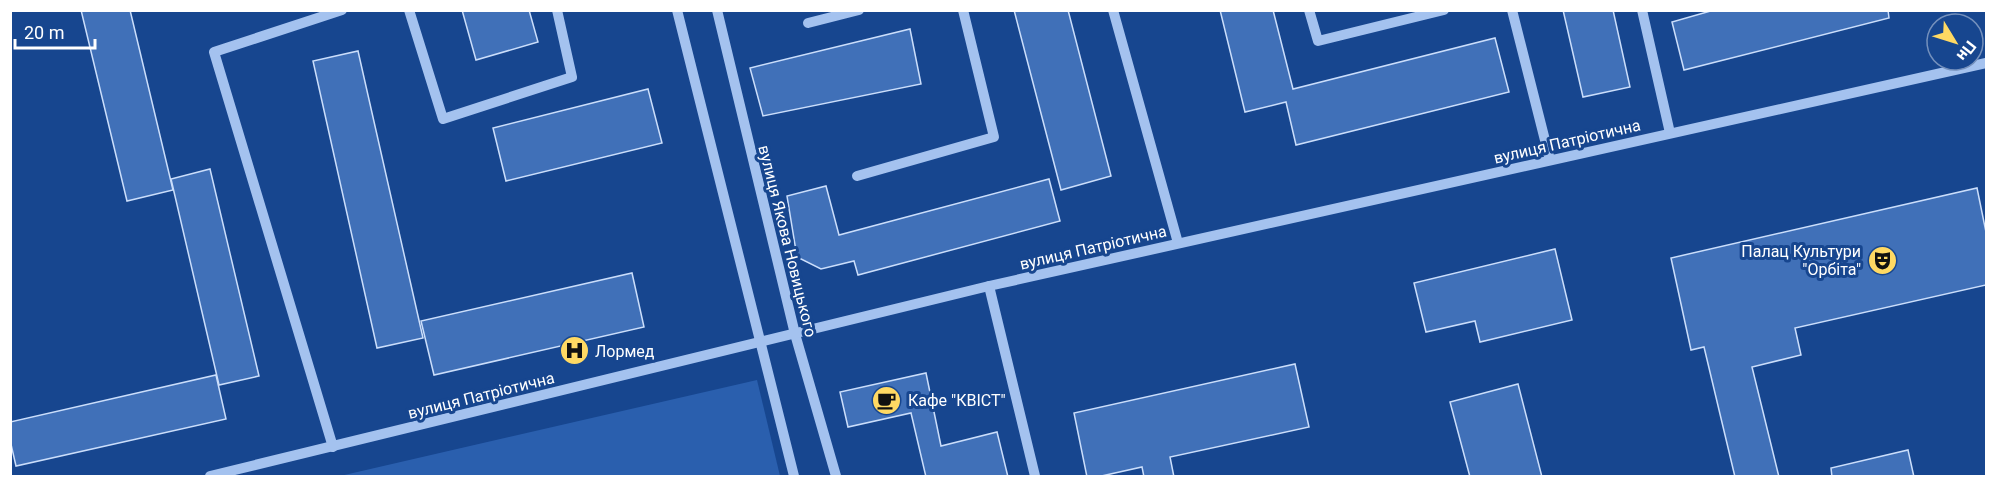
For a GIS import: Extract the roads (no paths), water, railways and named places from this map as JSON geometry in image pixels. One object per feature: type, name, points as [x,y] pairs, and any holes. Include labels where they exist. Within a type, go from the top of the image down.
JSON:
[{"type":"street","points":[[333,447],[214,52],[342,10]]},
{"type":"street","points":[[409,10],[443,119],[573,77],[557,10]]},
{"type":"street","points":[[677,10],[794,477]]},
{"type":"street","name":"вулиця Якова Новицького","points":[[717,10],[795,333],[836,477]]},
{"type":"street","points":[[808,23],[859,10]]},
{"type":"street","points":[[856,176],[994,137],[963,10]]},
{"type":"street","points":[[1113,10],[1178,243]]},
{"type":"street","points":[[1309,10],[1318,41],[1444,10]]},
{"type":"street","points":[[1512,10],[1550,160]]},
{"type":"street","points":[[1642,10],[1670,133]]},
{"type":"street","name":"вулиця Патріотична","points":[[210,477],[989,286],[1986,63]]},
{"type":"street","points":[[989,286],[1035,477]]},
{"type":"place","name":"Палац Культури \"Орбіта\"","points":[[1882,260]]},
{"type":"place","name":"Лормед","points":[[574,351]]},
{"type":"place","name":"Кафе \"КВІСТ\"","points":[[887,400]]}]
